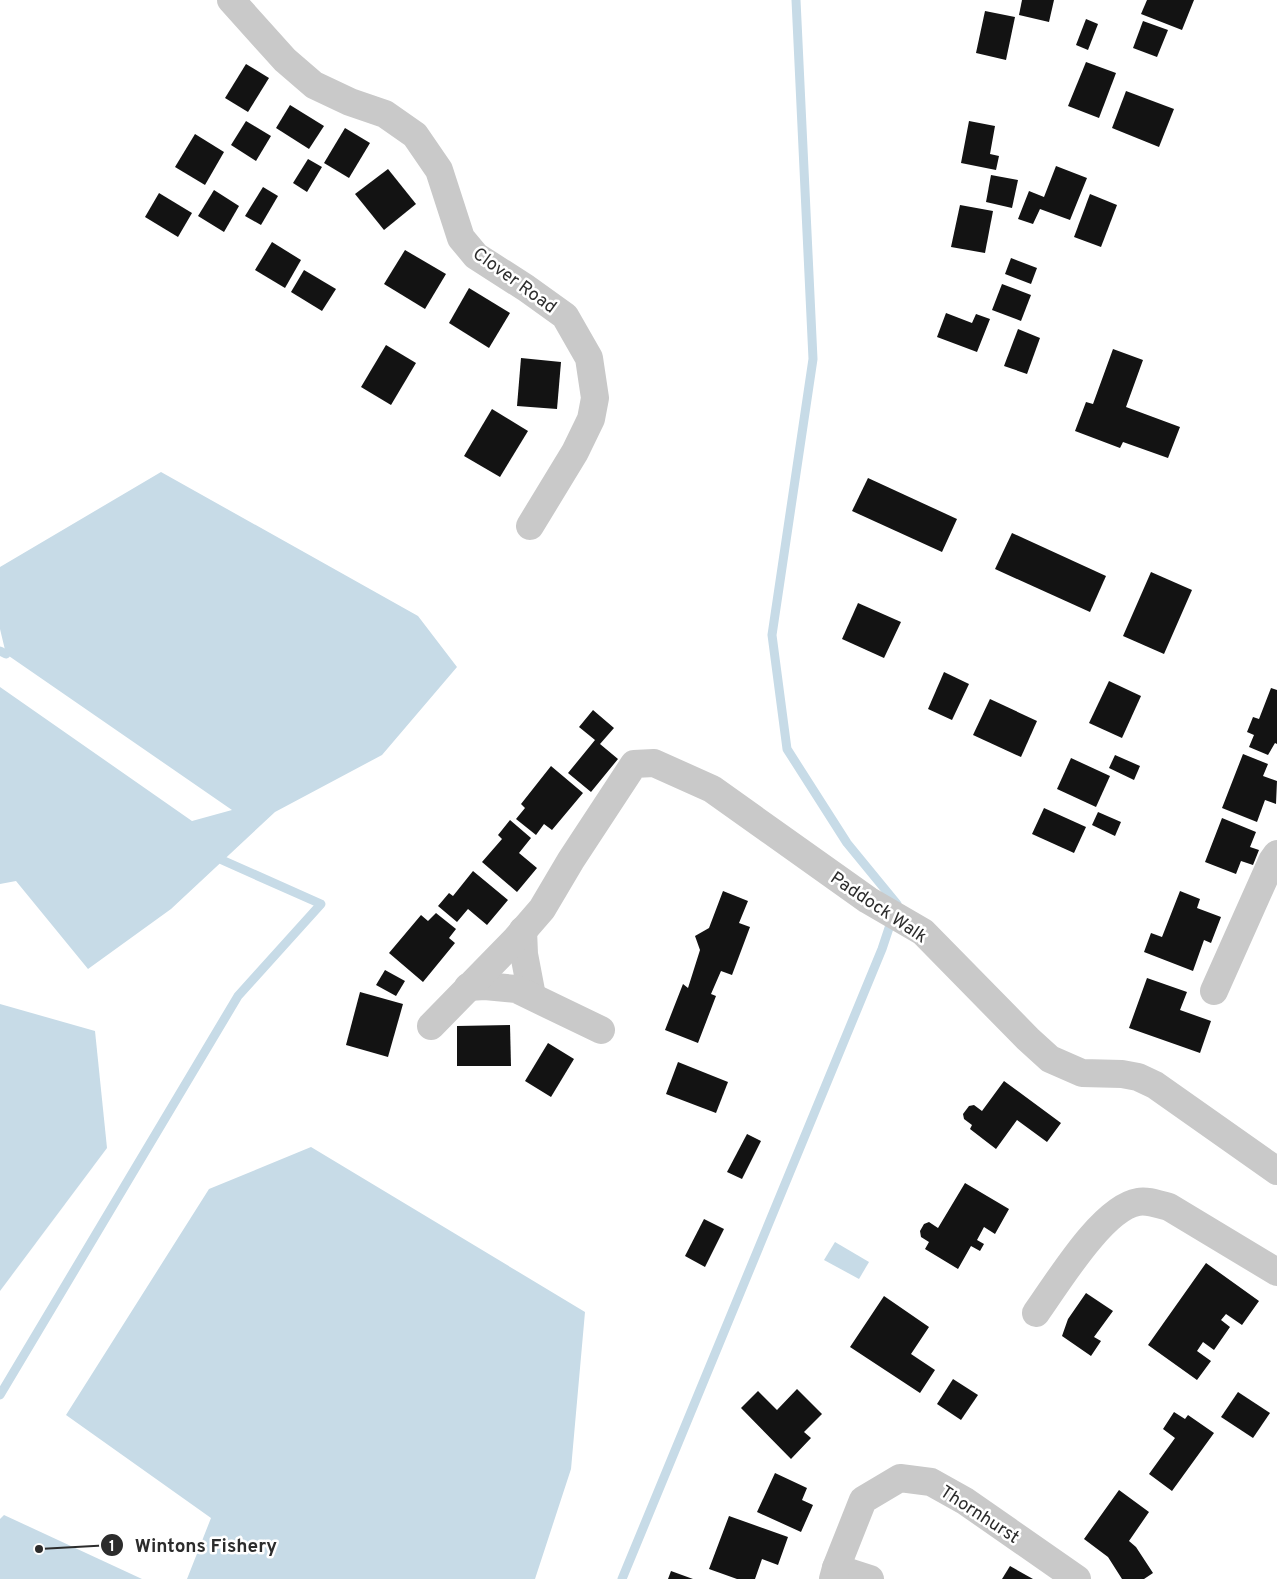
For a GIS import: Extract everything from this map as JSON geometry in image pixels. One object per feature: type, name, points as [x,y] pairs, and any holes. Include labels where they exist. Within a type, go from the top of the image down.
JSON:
[{"type":"street","name":"Clover Road","points":[[231,0],[285,60],[314,85],[350,102],[385,114],[415,135],[439,170],[461,238],[476,256],[565,316],[589,358],[594,398],[591,418],[575,452],[530,526]]},
{"type":"street","name":"Paddock Walk","points":[[431,1026],[542,909],[570,860],[634,764],[654,763],[712,789],[868,900],[923,932],[1050,1059],[1082,1073],[1138,1076],[1155,1085],[1277,1171]]},
{"type":"street","points":[[1214,990],[1272,861],[1277,854]]},
{"type":"street","points":[[523,930],[524,954],[532,996]]},
{"type":"street","points":[[468,987],[485,986],[516,989],[601,1030]]},
{"type":"street","points":[[1036,1313],[1096,1230],[1121,1209],[1139,1202],[1155,1203],[1169,1207],[1277,1272]]},
{"type":"street","name":"Thornhurst","points":[[870,1579],[834,1574],[863,1500],[900,1478],[931,1482],[965,1501],[1077,1579]]},
{"type":"water","points":[[161,472],[418,616],[457,667],[382,755],[275,812],[171,909],[88,969],[16,881],[0,884],[0,687],[192,821],[232,810],[6,654],[0,629],[0,567]]},
{"type":"water","points":[[0,1004],[95,1031],[107,1148],[0,1291]]},
{"type":"water","points":[[311,1147],[585,1312],[571,1469],[535,1579],[187,1579],[211,1518],[66,1415],[209,1189]]},
{"type":"water","points":[[835,1242],[869,1262],[859,1279],[824,1260]]},
{"type":"water","points":[[4,1515],[142,1579],[0,1579],[0,1519]]},
{"type":"building","points":[[1022,0],[1054,0],[1049,22],[1019,15]]},
{"type":"building","points":[[1147,0],[1194,0],[1182,30],[1141,14]]},
{"type":"building","points":[[985,11],[1015,17],[1006,60],[976,53]]},
{"type":"building","points":[[1086,19],[1098,24],[1088,50],[1076,45]]},
{"type":"building","points":[[1143,21],[1168,30],[1157,57],[1133,48]]},
{"type":"building","points":[[1086,62],[1116,73],[1099,118],[1068,106]]},
{"type":"building","points":[[246,64],[269,78],[248,112],[225,98]]},
{"type":"building","points":[[1126,91],[1174,109],[1159,147],[1112,128]]},
{"type":"building","points":[[290,105],[324,126],[309,149],[276,128]]},
{"type":"building","points":[[246,121],[271,136],[256,161],[231,145]]},
{"type":"building","points":[[969,121],[995,126],[990,154],[999,156],[996,170],[961,163]]},
{"type":"building","points":[[345,128],[370,143],[349,178],[324,163]]},
{"type":"building","points":[[195,134],[224,152],[205,185],[175,167]]},
{"type":"building","points":[[308,159],[322,167],[307,192],[293,183]]},
{"type":"building","points":[[1056,166],[1087,178],[1070,220],[1040,209],[1033,224],[1018,219],[1029,191],[1044,197]]},
{"type":"building","points":[[388,169],[416,204],[384,230],[355,194]]},
{"type":"building","points":[[991,175],[1018,180],[1012,208],[986,202]]},
{"type":"building","points":[[263,187],[278,196],[261,225],[245,216]]},
{"type":"building","points":[[214,190],[239,206],[224,232],[198,216]]},
{"type":"building","points":[[159,193],[192,213],[178,237],[145,217]]},
{"type":"building","points":[[1090,194],[1117,205],[1101,247],[1074,237]]},
{"type":"building","points":[[960,205],[993,211],[985,253],[951,247]]},
{"type":"building","points":[[272,242],[301,260],[285,288],[255,270]]},
{"type":"building","points":[[405,250],[446,274],[425,309],[384,284]]},
{"type":"building","points":[[1011,258],[1037,268],[1031,284],[1005,274]]},
{"type":"building","points":[[304,270],[336,289],[322,311],[291,292]]},
{"type":"building","points":[[1002,284],[1031,295],[1021,321],[992,310]]},
{"type":"building","points":[[469,288],[510,313],[489,348],[449,323]]},
{"type":"building","points":[[946,313],[972,323],[976,314],[990,319],[977,352],[937,337]]},
{"type":"building","points":[[1018,329],[1040,338],[1027,374],[1004,366]]},
{"type":"building","points":[[386,345],[416,363],[391,405],[361,387]]},
{"type":"building","points":[[1113,349],[1143,360],[1126,407],[1180,427],[1168,458],[1123,442],[1120,448],[1075,431],[1086,402],[1093,404]]},
{"type":"building","points":[[521,358],[561,362],[557,409],[517,406]]},
{"type":"building","points":[[492,409],[528,431],[500,477],[464,456]]},
{"type":"building","points":[[868,478],[957,519],[942,552],[852,511]]},
{"type":"building","points":[[1012,533],[1106,576],[1090,612],[995,569]]},
{"type":"building","points":[[1151,572],[1192,590],[1164,654],[1123,636]]},
{"type":"building","points":[[858,603],[901,622],[884,658],[842,639]]},
{"type":"building","points":[[944,672],[969,684],[952,720],[928,709]]},
{"type":"building","points":[[1109,681],[1141,696],[1122,738],[1089,723]]},
{"type":"building","points":[[1271,688],[1277,690],[1277,744],[1275,743],[1268,755],[1249,747],[1254,735],[1247,732],[1253,717],[1259,719]]},
{"type":"building","points":[[990,699],[1037,721],[1021,757],[973,735]]},
{"type":"building","points":[[593,710],[614,728],[600,744],[618,759],[591,792],[568,773],[595,740],[579,727]]},
{"type":"building","points":[[1243,754],[1268,764],[1263,776],[1277,781],[1276,804],[1265,800],[1257,822],[1222,808]]},
{"type":"building","points":[[1115,755],[1140,766],[1134,780],[1109,768]]},
{"type":"building","points":[[1071,758],[1110,776],[1096,807],[1057,789]]},
{"type":"building","points":[[551,766],[583,793],[552,830],[544,824],[536,835],[516,819],[525,808],[521,804]]},
{"type":"building","points":[[1044,808],[1086,827],[1074,853],[1032,834]]},
{"type":"building","points":[[1098,812],[1121,822],[1115,836],[1092,825]]},
{"type":"building","points":[[1222,818],[1256,832],[1250,847],[1259,850],[1253,865],[1241,861],[1236,874],[1205,862]]},
{"type":"building","points":[[510,820],[531,838],[519,853],[537,868],[517,892],[482,862],[502,839],[498,835]]},
{"type":"building","points":[[473,871],[508,900],[487,925],[468,909],[457,922],[438,906],[449,893],[453,896]]},
{"type":"building","points":[[723,891],[748,901],[739,923],[750,927],[732,975],[721,971],[711,994],[716,996],[698,1043],[665,1030],[683,984],[688,988],[700,950],[695,936],[709,928]]},
{"type":"building","points":[[1180,891],[1200,899],[1197,908],[1221,917],[1211,943],[1204,940],[1193,971],[1144,952],[1151,933],[1162,937]]},
{"type":"building","points":[[436,913],[456,929],[449,938],[455,943],[423,982],[389,953],[421,915],[428,921]]},
{"type":"building","points":[[385,970],[405,981],[396,996],[376,985]]},
{"type":"building","points":[[1147,978],[1187,992],[1180,1010],[1211,1021],[1200,1053],[1129,1028]]},
{"type":"building","points":[[360,992],[403,1004],[388,1057],[346,1045]]},
{"type":"building","points":[[510,1025],[511,1066],[457,1066],[457,1026]]},
{"type":"building","points":[[548,1043],[574,1059],[551,1097],[525,1081]]},
{"type":"building","points":[[678,1062],[728,1082],[716,1113],[666,1094]]},
{"type":"building","points":[[1004,1081],[1061,1123],[1047,1142],[1017,1120],[996,1149],[970,1129],[972,1125],[964,1119],[963,1114],[969,1106],[974,1105],[982,1111]]},
{"type":"building","points":[[747,1134],[761,1141],[742,1179],[727,1172]]},
{"type":"building","points":[[965,1183],[1009,1209],[995,1234],[984,1227],[977,1240],[984,1244],[980,1251],[971,1246],[958,1269],[925,1249],[929,1242],[921,1237],[920,1231],[924,1224],[929,1222],[938,1228]]},
{"type":"building","points":[[704,1219],[724,1229],[705,1267],[685,1256]]},
{"type":"building","points":[[1206,1263],[1259,1301],[1242,1325],[1226,1314],[1221,1320],[1230,1327],[1214,1350],[1203,1342],[1197,1351],[1211,1361],[1197,1380],[1148,1345]]},
{"type":"building","points":[[1086,1293],[1113,1311],[1094,1337],[1101,1341],[1091,1356],[1062,1336],[1068,1319]]},
{"type":"building","points":[[884,1296],[929,1327],[911,1354],[935,1370],[920,1393],[850,1347]]},
{"type":"building","points":[[953,1379],[978,1395],[961,1420],[937,1404]]},
{"type":"building","points":[[797,1389],[822,1414],[804,1432],[811,1438],[791,1459],[741,1408],[758,1391],[777,1410]]},
{"type":"building","points":[[1238,1392],[1270,1413],[1253,1438],[1221,1417]]},
{"type":"building","points":[[1174,1412],[1185,1419],[1188,1415],[1214,1433],[1172,1491],[1149,1474],[1175,1438],[1163,1429]]},
{"type":"building","points":[[775,1473],[807,1488],[802,1500],[813,1505],[801,1532],[757,1512]]},
{"type":"building","points":[[1119,1490],[1149,1512],[1129,1541],[1136,1547],[1153,1573],[1144,1579],[1122,1579],[1108,1557],[1084,1539]]},
{"type":"building","points":[[729,1516],[788,1537],[778,1565],[762,1559],[755,1579],[737,1579],[709,1569]]},
{"type":"building","points":[[1010,1566],[1033,1579],[1002,1579]]},
{"type":"building","points":[[671,1571],[693,1579],[668,1579]]},
{"type":"waterway","points":[[622,1579],[882,949],[897,904],[847,843],[787,749],[772,635],[813,359],[796,0]]},
{"type":"waterway","points":[[0,651],[6,654]]},
{"type":"waterway","points":[[0,1395],[238,996],[321,904],[222,860]]},
{"type":"place","name":"Wintons Fishery","points":[[39,1549]]}]
